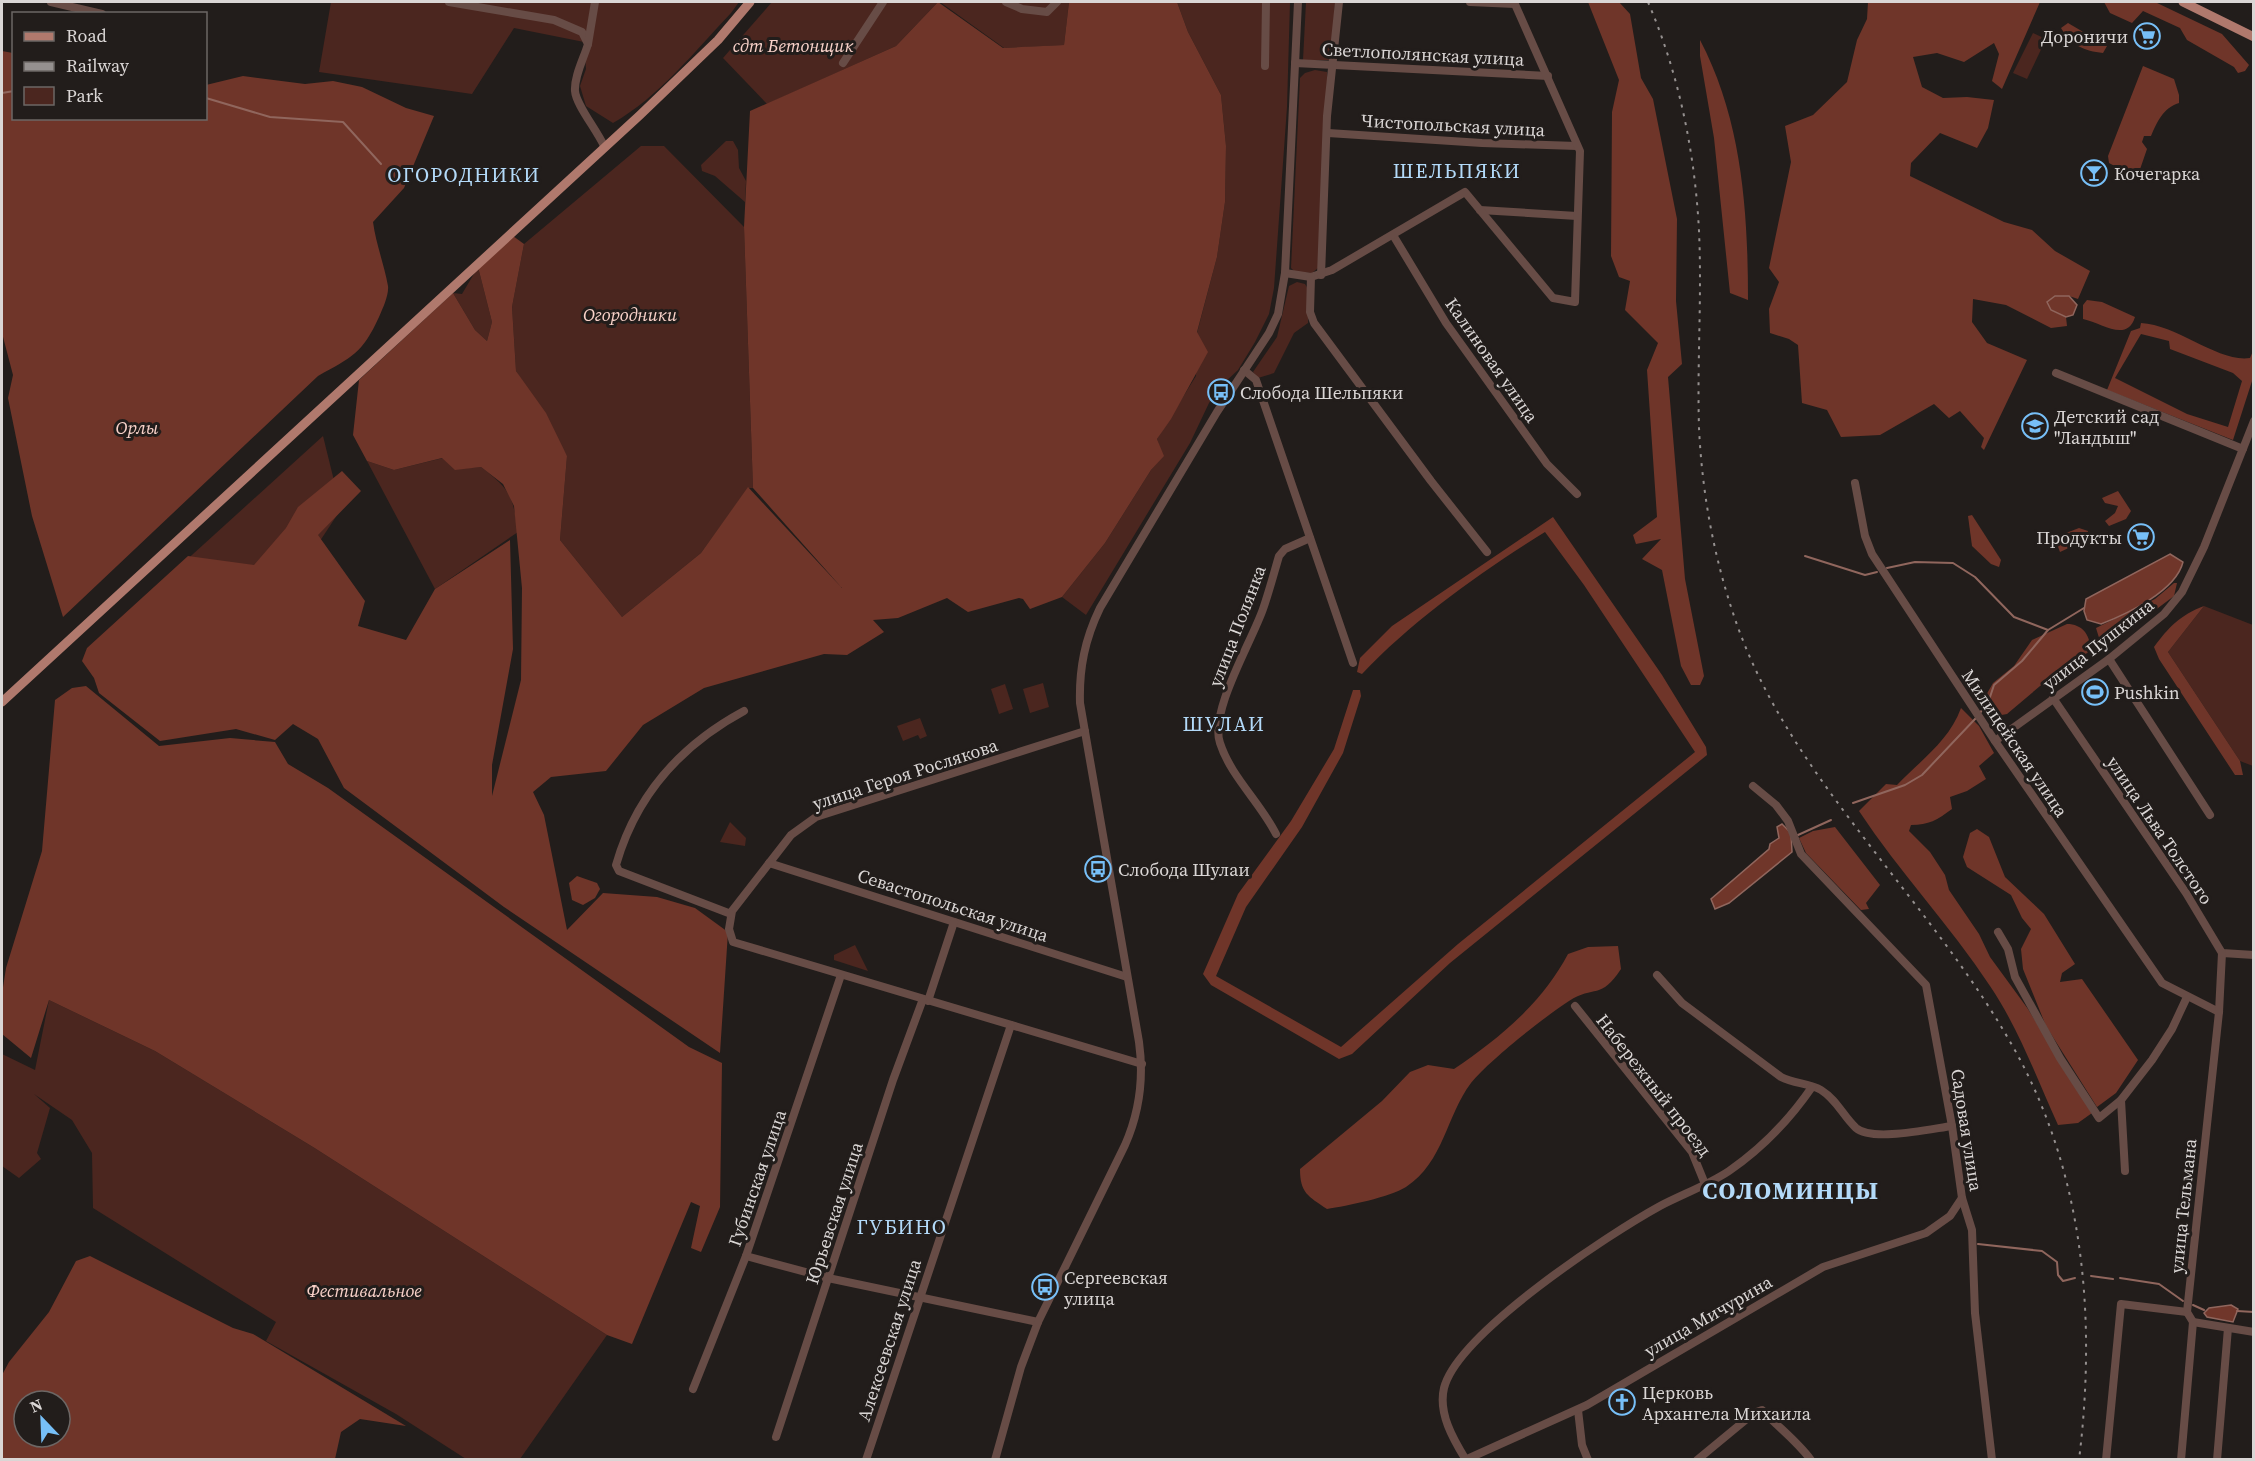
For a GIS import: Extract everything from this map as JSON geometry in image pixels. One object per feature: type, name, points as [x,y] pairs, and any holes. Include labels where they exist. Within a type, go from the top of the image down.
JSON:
[{"type":"main road","points":[[2,702],[711,47],[750,2]]},
{"type":"main road","points":[[2183,2],[2253,37]]},
{"type":"street","points":[[51,2],[94,12]]},
{"type":"street","points":[[449,2],[554,20],[582,32],[588,44]]},
{"type":"street","points":[[595,2],[588,44],[575,92],[582,111],[595,126],[604,146]]},
{"type":"street","points":[[843,63],[883,2]]},
{"type":"street","points":[[1006,2],[1022,9],[1047,12],[1057,2]]},
{"type":"street","points":[[1265,66],[1266,2]]},
{"type":"street","points":[[995,1460],[1021,1367],[1038,1322],[1135,1123],[1142,1064],[1080,703],[1080,677],[1088,633],[1148,525],[1278,314],[1285,273],[1298,2]]},
{"type":"street","points":[[1321,275],[1328,133],[1339,2]]},
{"type":"street","points":[[1285,273],[1311,277],[1321,275],[1465,192],[1553,298],[1575,302],[1580,152],[1514,3],[1470,2]]},
{"type":"street","name":"Светлополянская улица","points":[[1295,63],[1548,76]]},
{"type":"street","name":"Чистопольская улица","points":[[1328,133],[1482,143],[1577,146]]},
{"type":"street","points":[[1480,210],[1577,216]]},
{"type":"street","name":"Калиновая улица","points":[[1393,235],[1446,323],[1547,464],[1577,494]]},
{"type":"street","points":[[1311,277],[1310,312],[1314,323],[1431,482],[1487,552]]},
{"type":"street","points":[[1244,370],[1256,380],[1353,663]]},
{"type":"street","points":[[2056,373],[2243,448]]},
{"type":"street","name":"улица Пушкина","points":[[1995,741],[2109,659],[2164,614],[2182,592],[2204,547],[2253,421]]},
{"type":"street","name":"Милицейская улица","points":[[1855,483],[1865,536],[1871,551],[1995,741],[2162,983],[2219,1012]]},
{"type":"street","name":"улица Полянка","points":[[1276,834],[1266,814],[1225,755],[1217,728],[1230,682],[1263,610],[1279,556],[1285,549],[1310,538]]},
{"type":"street","points":[[2109,659],[2210,815]]},
{"type":"street","name":"улица Льва Толстого","points":[[2053,698],[2202,918],[2222,953]]},
{"type":"street","points":[[744,711],[711,730],[671,764],[635,815],[616,865],[619,871],[731,914],[729,929],[733,942],[1142,1064]]},
{"type":"street","name":"улица Героя Рослякова","points":[[731,914],[791,835],[827,812],[1085,731]]},
{"type":"street","name":"Садовая улица","points":[[1753,786],[1776,805],[1788,821],[1801,854],[1918,974],[1926,985],[1952,1126],[1962,1198],[1972,1230],[1975,1313],[1992,1460]]},
{"type":"street","name":"Севастопольская улица","points":[[769,863],[1127,977]]},
{"type":"street","name":"Юрьевская улица","points":[[777,1437],[893,1080],[926,1000],[954,922]]},
{"type":"street","points":[[1998,932],[2008,949],[2015,977],[2060,1058],[2099,1118],[2121,1100],[2152,1060],[2172,1029],[2187,997]]},
{"type":"street","points":[[2222,953],[2253,955]]},
{"type":"street","name":"улица Тельмана","points":[[2187,1312],[2219,1012],[2222,953]]},
{"type":"street","name":"Губинская улица","points":[[693,1389],[746,1256],[841,975]]},
{"type":"street","points":[[1658,975],[1682,1003],[1782,1077],[1792,1083],[1820,1089],[1839,1105],[1854,1127],[1863,1133],[1878,1135],[1952,1126]]},
{"type":"street","name":"Набережный проезд","points":[[1575,1006],[1692,1152],[1705,1184]]},
{"type":"street","name":"Алексеевская улица","points":[[866,1460],[919,1295],[1011,1025]]},
{"type":"street","points":[[1466,1459],[1450,1433],[1443,1408],[1443,1390],[1459,1357],[1512,1309],[1568,1265],[1615,1233],[1728,1172],[1764,1143],[1812,1087]]},
{"type":"street","points":[[2121,1100],[2125,1172]]},
{"type":"street","name":"улица Мичурина","points":[[1466,1459],[1578,1410],[1823,1267],[1926,1233],[1950,1216],[1962,1198]]},
{"type":"street","points":[[746,1256],[828,1278],[919,1295],[1038,1322]]},
{"type":"street","points":[[2106,1460],[2121,1304],[2187,1312],[2193,1322],[2181,1460]]},
{"type":"street","points":[[2193,1322],[2253,1332]]},
{"type":"street","points":[[2217,1460],[2229,1328]]},
{"type":"street","points":[[1578,1410],[1582,1445],[1588,1460]]},
{"type":"street","points":[[1697,1460],[1754,1413],[1762,1410],[1784,1434],[1800,1444],[1811,1460]]},
{"type":"green space","points":[[331,2],[739,2],[704,43],[661,87],[613,123],[586,106],[580,86],[586,69],[584,42],[514,28],[472,94],[319,72]]},
{"type":"green space","name":"сдт Бетонщик","points":[[772,2],[938,2],[896,46],[767,104],[723,58]]},
{"type":"green space","points":[[938,2],[1003,48],[1064,45],[1069,2],[1177,2],[1188,32],[1221,95],[1226,146],[1225,202],[1217,257],[1197,332],[1208,352],[1171,419],[1157,439],[1164,456],[1151,470],[1105,543],[1062,597],[1030,609],[1023,599],[1019,598],[968,612],[947,598],[898,618],[873,620],[884,632],[847,655],[824,654],[704,688],[643,725],[606,771],[551,777],[533,792],[544,815],[567,930],[603,893],[657,897],[695,908],[728,932],[720,1053],[504,907],[344,788],[318,739],[293,724],[275,740],[236,729],[160,741],[99,693],[94,678],[82,661],[87,648],[188,556],[254,565],[286,528],[298,507],[342,471],[361,491],[318,535],[365,601],[358,626],[406,640],[435,589],[510,540],[513,649],[492,765],[492,796],[521,680],[522,588],[514,506],[503,484],[481,467],[455,470],[442,458],[394,470],[367,461],[353,435],[359,380],[453,293],[475,330],[487,341],[492,322],[478,267],[513,236],[524,244],[512,307],[516,371],[546,413],[567,456],[560,540],[622,617],[701,553],[748,487],[842,588],[753,488],[744,227],[750,111],[896,46]]},
{"type":"green space","points":[[940,2],[1069,2],[1064,45],[1004,48]]},
{"type":"green space","points":[[1177,2],[1290,2],[1287,107],[1274,288],[1269,314],[1255,342],[1238,370],[1222,385],[1209,403],[1190,443],[1086,615],[1062,597],[1105,543],[1151,470],[1163,456],[1157,439],[1196,376],[1197,333],[1217,257],[1225,202],[1226,146],[1221,95],[1188,32]]},
{"type":"green space","points":[[1306,2],[1335,2],[1331,60],[1303,60]]},
{"type":"green space","points":[[1588,2],[1619,2],[1630,14],[1641,78],[1653,99],[1677,219],[1676,301],[1682,364],[1668,377],[1685,579],[1704,676],[1700,685],[1691,685],[1681,666],[1662,570],[1642,559],[1661,539],[1636,544],[1633,535],[1657,517],[1647,370],[1658,343],[1625,310],[1630,281],[1619,277],[1611,256],[1612,112],[1619,80]]},
{"type":"green space","points":[[1868,2],[2040,2],[2002,89],[1992,81],[1999,54],[1994,43],[1964,62],[1937,53],[1913,57],[1922,87],[1943,98],[1967,97],[1994,100],[1988,128],[1977,148],[1940,133],[1911,163],[1910,176],[2004,222],[2032,230],[2055,251],[2090,271],[2078,299],[2069,296],[2051,310],[2066,317],[2067,326],[2051,328],[2006,305],[1973,299],[1972,322],[1987,343],[2027,360],[1984,450],[1981,447],[1984,438],[1960,411],[1949,418],[1934,404],[1880,435],[1841,437],[1827,410],[1802,403],[1798,345],[1789,339],[1770,333],[1769,309],[1779,282],[1769,268],[1791,162],[1785,126],[1813,115],[1847,82],[1857,40],[1867,19]]},
{"type":"green space","points":[[2104,2],[2155,2],[2222,34],[2249,65],[2245,71],[2238,73],[2234,67],[2187,40],[2180,28],[2143,11],[2132,23],[2110,13]]},
{"type":"green space","points":[[2068,23],[2107,46],[2103,53],[2084,49],[2074,43],[2061,28]]},
{"type":"green space","points":[[2033,33],[2046,39],[2027,79],[2013,73]]},
{"type":"green space","points":[[1700,40],[1714,70],[1734,134],[1744,200],[1748,300],[1730,293],[1714,138],[1700,56]]},
{"type":"green space","name":"Орлы","points":[[2,51],[12,53],[12,120],[207,120],[207,85],[243,76],[305,84],[333,81],[362,87],[406,108],[434,116],[404,188],[373,222],[388,290],[382,310],[367,339],[348,359],[318,376],[63,617],[32,516],[8,398],[13,375],[2,333]]},
{"type":"green space","points":[[2143,66],[2174,79],[2179,103],[2165,112],[2151,136],[2144,136],[2142,142],[2147,149],[2137,178],[2109,163],[2108,156]]},
{"type":"green space","points":[[1315,70],[1327,72],[1327,82],[1318,268],[1312,273],[1295,272],[1291,268],[1300,78],[1305,73]]},
{"type":"green space","points":[[726,141],[733,141],[738,150],[739,168],[746,181],[745,202],[715,176],[702,171],[701,165]]},
{"type":"green space","name":"Огородники","points":[[641,146],[664,146],[744,227],[753,488],[748,488],[701,553],[622,617],[560,540],[567,456],[516,371],[512,307],[524,244]]},
{"type":"green space","points":[[478,267],[492,322],[487,341],[475,330],[453,293],[462,294]]},
{"type":"green space","points":[[1297,282],[1305,284],[1308,289],[1308,323],[1294,333],[1274,373],[1258,378],[1253,372],[1277,337],[1289,286]]},
{"type":"green space","points":[[2087,300],[2102,302],[2135,317],[2131,325],[2120,330],[2083,319],[2083,305]]},
{"type":"green space","points":[[2141,323],[2155,325],[2212,350],[2238,358],[2250,358],[2253,351],[2253,378],[2233,440],[2107,390],[2131,331],[2140,328]],"holes":[[[2141,334],[2169,341],[2170,349],[2233,373],[2242,381],[2228,427],[2187,414],[2115,378]]]},
{"type":"green space","points":[[323,436],[341,509],[270,617],[138,604]]},
{"type":"green space","points":[[443,458],[455,469],[481,467],[498,481],[512,501],[518,532],[435,589],[367,461],[394,470]]},
{"type":"green space","points":[[2118,491],[2131,511],[2126,519],[2109,526],[2105,521],[2115,513],[2118,506],[2105,503],[2102,498]]},
{"type":"green space","points":[[1972,515],[2001,560],[1999,567],[1991,564],[1972,546],[1968,516]]},
{"type":"green space","points":[[1553,517],[1662,675],[1706,747],[1707,755],[1450,963],[1352,1054],[1339,1059],[1211,985],[1203,974],[1238,894],[1291,821],[1334,749],[1353,690],[1360,690],[1361,696],[1343,753],[1302,827],[1246,907],[1216,976],[1341,1047],[1458,944],[1695,752],[1584,585],[1545,532],[1497,563],[1425,616],[1362,674],[1357,672],[1360,658],[1392,626]]},
{"type":"green space","points":[[2079,528],[2088,531],[2086,540],[2060,552],[2057,544],[2066,533]]},
{"type":"green space","points":[[2177,583],[2174,596],[2110,644],[2100,641],[2096,628],[2155,599]]},
{"type":"green space","points":[[2204,606],[2253,625],[2253,766],[2240,761],[2168,652]]},
{"type":"green space","points":[[2204,606],[2168,652],[2240,761],[2243,775],[2235,775],[2159,659],[2154,647],[2175,623]]},
{"type":"green space","points":[[2067,624],[2077,626],[2085,632],[2089,640],[2090,651],[2046,681],[2007,714],[1991,717],[1981,704],[1993,683],[2014,666],[2032,640]]},
{"type":"green space","points":[[1043,683],[1049,707],[1030,713],[1023,689]]},
{"type":"green space","points":[[1005,684],[1013,709],[999,714],[991,689]]},
{"type":"green space","points":[[86,686],[159,746],[230,738],[275,742],[288,764],[328,788],[689,1047],[722,1063],[720,1207],[701,1252],[691,1248],[700,1206],[691,1202],[632,1344],[607,1335],[313,1147],[155,1051],[49,1000],[31,1058],[2,1034],[2,994],[6,968],[42,851],[55,700],[72,688]]},
{"type":"green space","points":[[1961,708],[1979,726],[1994,753],[1979,766],[1986,779],[1967,791],[1950,797],[1952,809],[1942,816],[1928,823],[1911,825],[1909,831],[1930,852],[1945,875],[1949,890],[1979,934],[1990,957],[2028,1009],[2092,1113],[2078,1123],[2058,1125],[2019,1037],[1990,986],[1859,811],[1886,784],[1897,785],[1934,750],[1956,720]]},
{"type":"green space","points":[[920,718],[927,736],[920,739],[918,735],[903,741],[897,726]]},
{"type":"green space","points":[[730,822],[746,838],[745,846],[720,842]]},
{"type":"green space","points":[[1835,827],[1880,885],[1866,903],[1869,909],[1861,910],[1806,853],[1799,838],[1813,831]]},
{"type":"green space","points":[[1977,829],[1989,837],[2005,877],[2044,914],[2075,964],[2062,973],[2060,982],[2082,979],[2138,1060],[2116,1093],[2097,1107],[2046,1026],[2023,969],[2021,949],[2031,929],[2022,918],[2011,895],[1967,867],[1963,857],[1970,833]]},
{"type":"green space","points":[[577,876],[597,883],[600,889],[595,898],[583,905],[572,900],[569,883]]},
{"type":"green space","points":[[855,945],[868,971],[834,960],[834,955]]},
{"type":"green space","points":[[1618,946],[1621,969],[1608,985],[1597,991],[1578,996],[1558,1008],[1504,1051],[1471,1083],[1437,1152],[1419,1177],[1399,1191],[1379,1198],[1327,1209],[1306,1193],[1300,1177],[1300,1169],[1382,1101],[1410,1072],[1428,1065],[1454,1069],[1488,1045],[1533,1004],[1558,972],[1568,954],[1588,947]]},
{"type":"green space","name":"Фестивальное","points":[[49,1000],[155,1051],[313,1147],[607,1335],[520,1459],[466,1459],[396,1414],[266,1341],[276,1322],[93,1208],[92,1153],[72,1120],[34,1094],[50,1108],[37,1153],[41,1159],[19,1178],[2,1166],[2,1054],[35,1070]]},
{"type":"green space","points":[[90,1256],[233,1328],[253,1334],[406,1426],[360,1419],[341,1432],[335,1459],[2,1459],[2,1375],[9,1362],[49,1312],[76,1261]]},
{"type":"shaded area","points":[[2055,296],[2069,296],[2077,305],[2073,315],[2066,317],[2051,310],[2047,302]]},
{"type":"shaded area","points":[[2170,554],[2183,562],[2179,573],[2161,592],[2137,608],[2101,624],[2087,620],[2084,611],[2086,599]]},
{"type":"shaded area","points":[[1782,824],[1791,833],[1792,852],[1729,903],[1715,909],[1711,899],[1769,849],[1770,844],[1779,838],[1777,827]]},
{"type":"shaded area","points":[[2231,1305],[2238,1309],[2233,1322],[2207,1317],[2204,1313],[2209,1308]]},
{"type":"waterway","points":[[2,93],[12,91]]},
{"type":"waterway","points":[[207,98],[270,117],[343,122],[381,164]]},
{"type":"waterway","points":[[1805,556],[1865,575],[1877,572]]},
{"type":"waterway","points":[[1887,568],[1915,562],[1953,563],[1975,577],[2014,617],[2048,630]]},
{"type":"waterway","points":[[1979,714],[1988,703],[1994,685],[2022,661],[2048,630],[2084,608]]},
{"type":"waterway","points":[[1853,803],[1905,785],[1922,775],[1976,718]]},
{"type":"waterway","points":[[1798,835],[1831,820]]},
{"type":"waterway","points":[[1978,1244],[2042,1251],[2057,1262],[2058,1275],[2063,1281],[2075,1278]]},
{"type":"waterway","points":[[2091,1276],[2113,1279]]},
{"type":"waterway","points":[[2120,1278],[2159,1284],[2183,1301]]},
{"type":"waterway","points":[[2193,1305],[2204,1310]]},
{"type":"waterway","points":[[2237,1311],[2254,1312]]},
{"type":"railway","points":[[1648,2],[1677,86],[1694,172],[1700,256],[1699,428],[1706,498],[1726,590],[1747,651],[1784,722],[1828,789],[1977,989],[2017,1054],[2040,1102],[2058,1151],[2071,1201],[2080,1252],[2085,1303],[2086,1356],[2079,1460]]},
{"type":"place","name":"Дороничи","points":[[2147,36]]},
{"type":"place","name":"Кочегарка","points":[[2094,173]]},
{"type":"place","name":"Слобода Шельпяки","points":[[1221,392]]},
{"type":"place","name":"Детский сад \"Ландыш\"","points":[[2035,426]]},
{"type":"place","name":"Продукты","points":[[2141,537]]},
{"type":"place","name":"Pushkin","points":[[2095,692]]},
{"type":"place","name":"Слобода Шулаи","points":[[1098,869]]},
{"type":"place","name":"Сергеевская улица","points":[[1045,1287]]},
{"type":"place","name":"Церковь Архангела Михаила","points":[[1622,1402]]},
{"type":"district","name":"ШЕЛЬПЯКИ","points":[[1457,171]]},
{"type":"district","name":"ОГОРОДНИКИ","points":[[464,175]]},
{"type":"district","name":"ШУЛАИ","points":[[1224,724]]},
{"type":"district","name":"СОЛОМИНЦЫ","points":[[1791,1190]]},
{"type":"district","name":"ГУБИНО","points":[[902,1227]]}]
